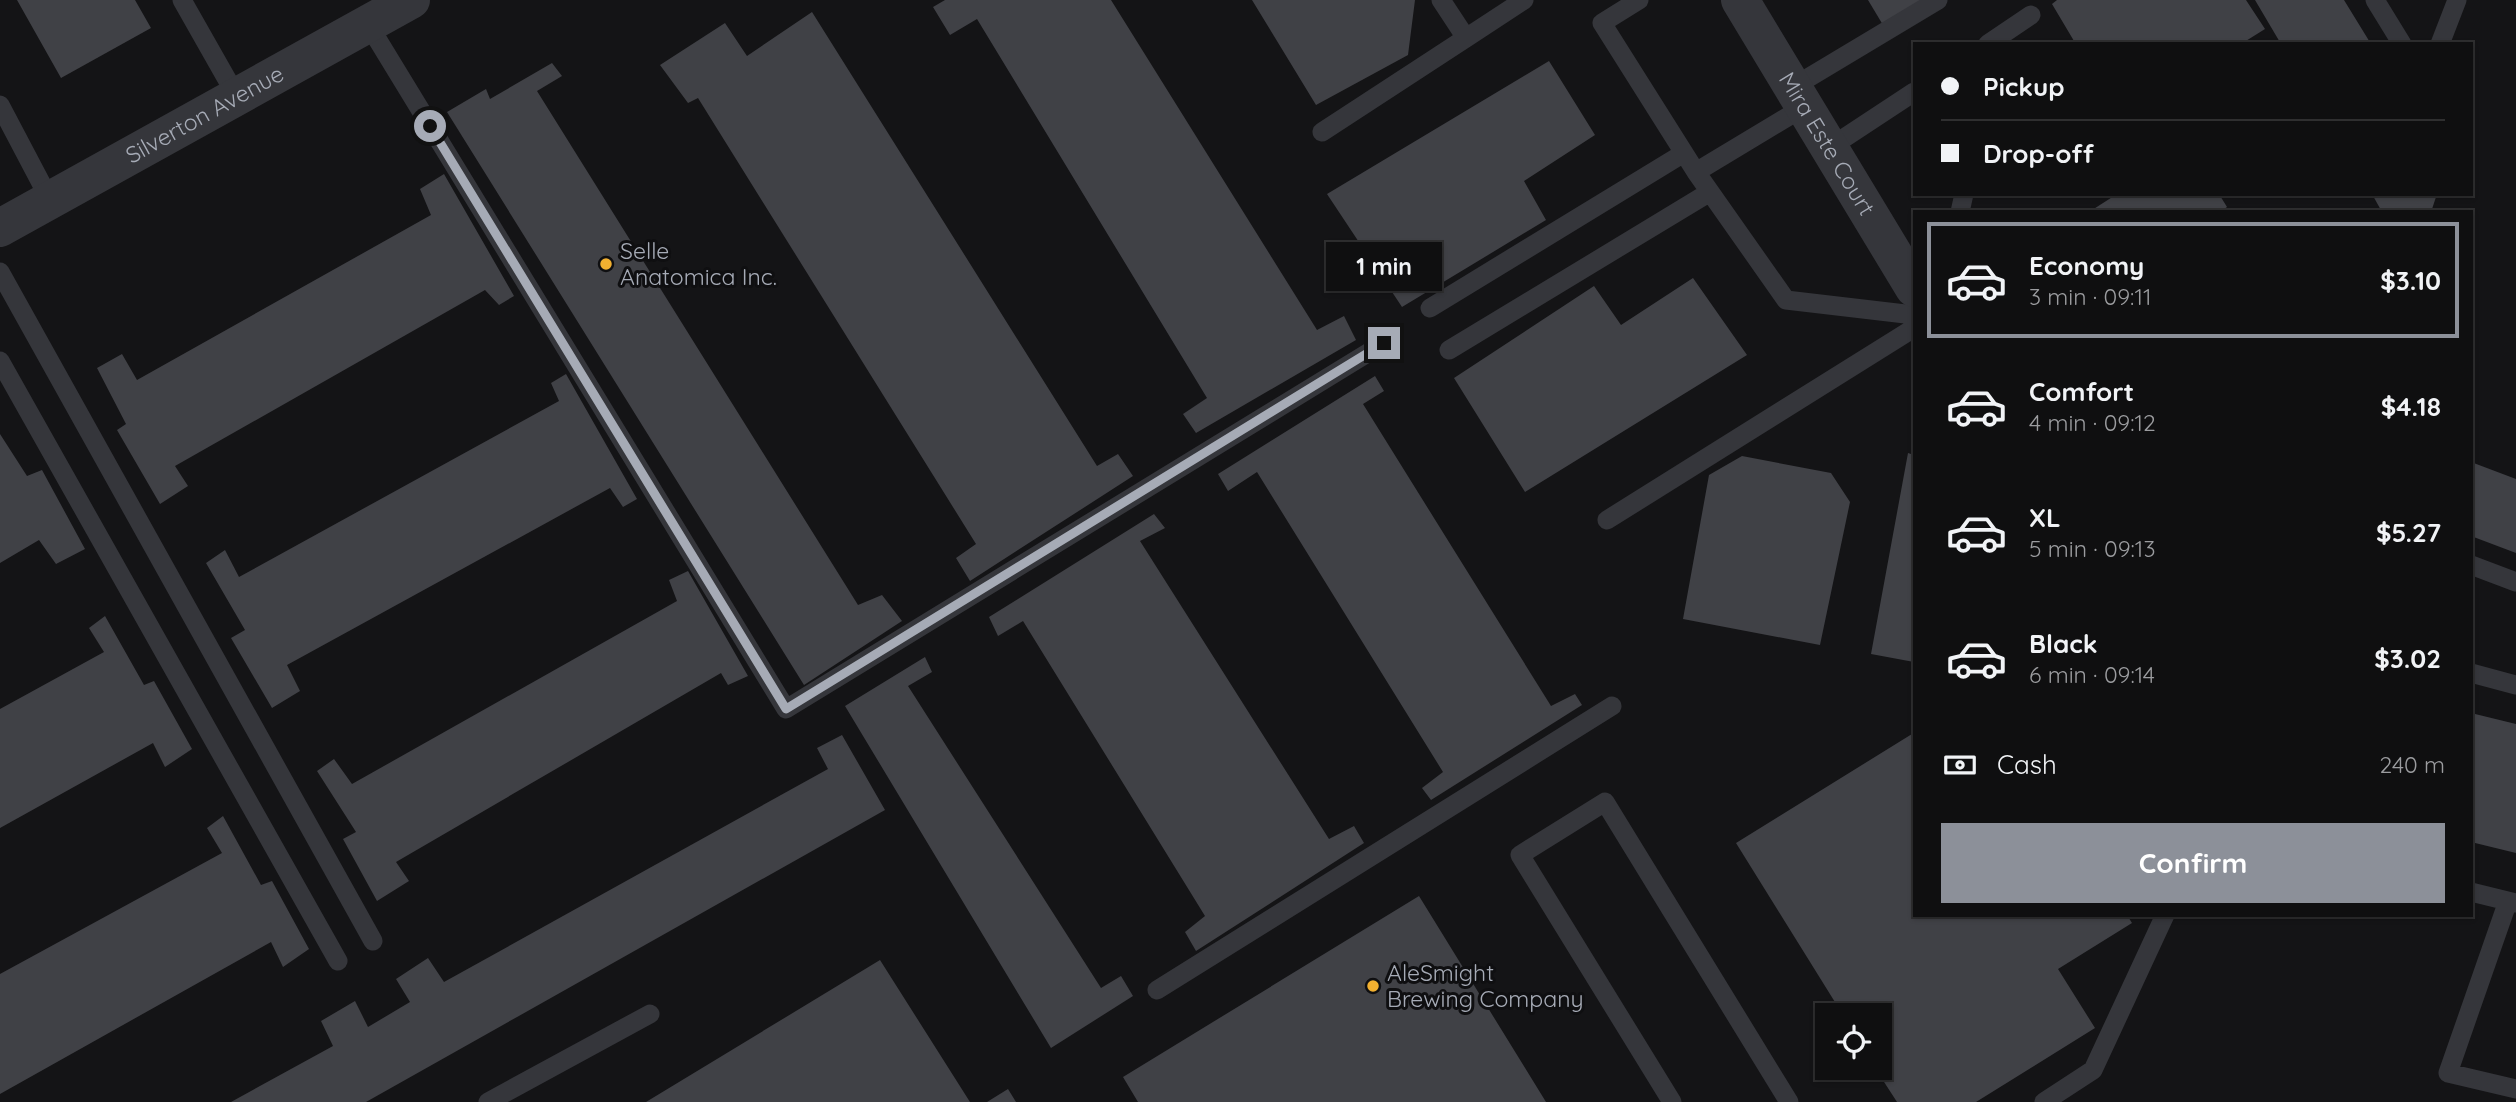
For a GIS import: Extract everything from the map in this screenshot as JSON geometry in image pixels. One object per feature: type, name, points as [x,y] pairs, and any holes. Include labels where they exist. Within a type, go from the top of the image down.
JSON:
[{"type":"street","name":"Silverton Avenue","points":[[0,228],[411,0]]},
{"type":"street","name":"Mira Este Court","points":[[1740,0],[1913,286]]},
{"type":"lane","points":[[182,0],[237,97]]},
{"type":"lane","points":[[1441,0],[1466,38]]},
{"type":"lane","points":[[1322,132],[1524,0]]},
{"type":"lane","points":[[1639,0],[1602,23],[1696,172],[1786,300],[1913,315]]},
{"type":"lane","points":[[1696,172],[1938,0]]},
{"type":"lane","points":[[2375,0],[2401,42]]},
{"type":"lane","points":[[2441,42],[2456,0]]},
{"type":"lane","points":[[1991,42],[2031,15]]},
{"type":"lane","points":[[368,24],[786,709],[1384,343]]},
{"type":"lane","points":[[1829,148],[1913,93]]},
{"type":"lane","points":[[0,105],[50,200]]},
{"type":"lane","points":[[1430,308],[1684,153]]},
{"type":"lane","points":[[1449,350],[1710,192]]},
{"type":"lane","points":[[0,272],[373,941]]},
{"type":"lane","points":[[1607,520],[1913,329]]},
{"type":"lane","points":[[0,360],[338,961]]},
{"type":"lane","points":[[2473,566],[2516,582]]},
{"type":"lane","points":[[2473,674],[2516,685]]},
{"type":"lane","points":[[1157,989],[1612,706]]},
{"type":"lane","points":[[1672,1102],[1520,855],[1605,802],[1789,1102]]},
{"type":"lane","points":[[2473,892],[2512,902],[2448,1073],[2516,1089]]},
{"type":"lane","points":[[2044,1102],[2093,1070],[2164,917]]},
{"type":"lane","points":[[488,1102],[650,1014]]},
{"type":"building","points":[[17,0],[135,0],[151,28],[61,78]]},
{"type":"building","points":[[945,0],[1111,0],[1317,330],[1344,316],[1356,340],[1196,433],[1183,414],[1207,398],[977,19],[950,35],[933,7]]},
{"type":"building","points":[[1252,0],[1415,0],[1408,55],[1316,105]]},
{"type":"building","points":[[1868,0],[1924,0],[1883,25]]},
{"type":"building","points":[[2057,0],[2246,0],[2265,29],[2244,42],[2073,42],[2052,4]]},
{"type":"building","points":[[2255,0],[2344,0],[2370,42],[2280,42]]},
{"type":"building","points":[[812,12],[1097,466],[1118,454],[1133,476],[970,581],[956,558],[976,544],[698,98],[688,103],[660,65],[725,23],[747,56]]},
{"type":"building","points":[[1549,61],[1595,135],[1524,181],[1546,220],[1402,307],[1327,194]]},
{"type":"building","points":[[552,63],[562,76],[537,91],[858,605],[882,595],[902,621],[804,685],[447,112],[486,89],[490,99]]},
{"type":"building","points":[[444,174],[514,296],[499,305],[485,290],[175,466],[188,486],[160,504],[117,430],[126,424],[97,368],[122,354],[137,380],[431,215],[420,189]]},
{"type":"building","points":[[2114,196],[2220,196],[2227,207],[2223,210],[2092,210]]},
{"type":"building","points":[[2373,196],[2436,196],[2432,210],[2381,210]]},
{"type":"building","points":[[1693,278],[1747,355],[1525,492],[1454,378],[1594,286],[1621,325]]},
{"type":"building","points":[[566,374],[637,499],[623,507],[610,488],[287,665],[300,691],[272,708],[231,638],[245,630],[206,563],[225,550],[239,577],[559,401],[551,383]]},
{"type":"building","points":[[1375,376],[1384,391],[1363,404],[1551,706],[1575,694],[1582,705],[1431,800],[1422,788],[1443,772],[1257,472],[1228,491],[1218,474]]},
{"type":"building","points":[[0,434],[27,476],[42,470],[85,549],[56,564],[39,540],[0,563]]},
{"type":"building","points":[[1908,453],[1913,455],[1913,662],[1871,654]]},
{"type":"building","points":[[1742,456],[1831,473],[1850,502],[1820,645],[1683,619],[1709,475]]},
{"type":"building","points":[[2473,463],[2516,479],[2516,553],[2473,537]]},
{"type":"building","points":[[1154,514],[1165,528],[1140,541],[1329,839],[1354,826],[1364,843],[1196,951],[1185,932],[1205,916],[1023,621],[998,636],[989,617]]},
{"type":"building","points":[[688,571],[748,676],[728,685],[721,673],[396,862],[409,881],[377,901],[343,839],[356,832],[317,771],[334,759],[352,784],[677,601],[669,580]]},
{"type":"building","points":[[105,616],[144,685],[154,681],[192,749],[165,767],[153,743],[0,828],[0,709],[104,652],[89,628]]},
{"type":"building","points":[[925,657],[932,672],[908,686],[1101,988],[1121,976],[1133,996],[1051,1048],[845,706]]},
{"type":"building","points":[[2473,713],[2516,724],[2516,853],[2473,842]]},
{"type":"building","points":[[1912,734],[1913,917],[2128,917],[2132,923],[2058,969],[2095,1028],[1976,1102],[1897,1102],[1883,1080],[1892,1080],[1892,1003],[1836,1003],[1736,843]]},
{"type":"building","points":[[842,735],[885,810],[366,1102],[231,1102],[333,1046],[321,1021],[355,1001],[368,1027],[410,1002],[396,979],[428,958],[444,982],[828,769],[817,748]]},
{"type":"building","points":[[223,816],[261,885],[272,881],[309,949],[283,967],[271,942],[0,1094],[0,974],[222,853],[207,828]]},
{"type":"building","name":"AleSmight Brewing Company","points":[[1419,896],[1546,1102],[1138,1102],[1123,1077]]},
{"type":"building","points":[[880,960],[970,1102],[646,1102]]},
{"type":"building","points":[[1008,1089],[1016,1102],[987,1102]]},
{"type":"place","name":"Selle Anatomica Inc.","points":[[606,264]]},
{"type":"place","name":"AleSmight Brewing Company","points":[[1373,986]]},
{"type":"route","points":[[430,126],[786,709],[1384,343]]}]
